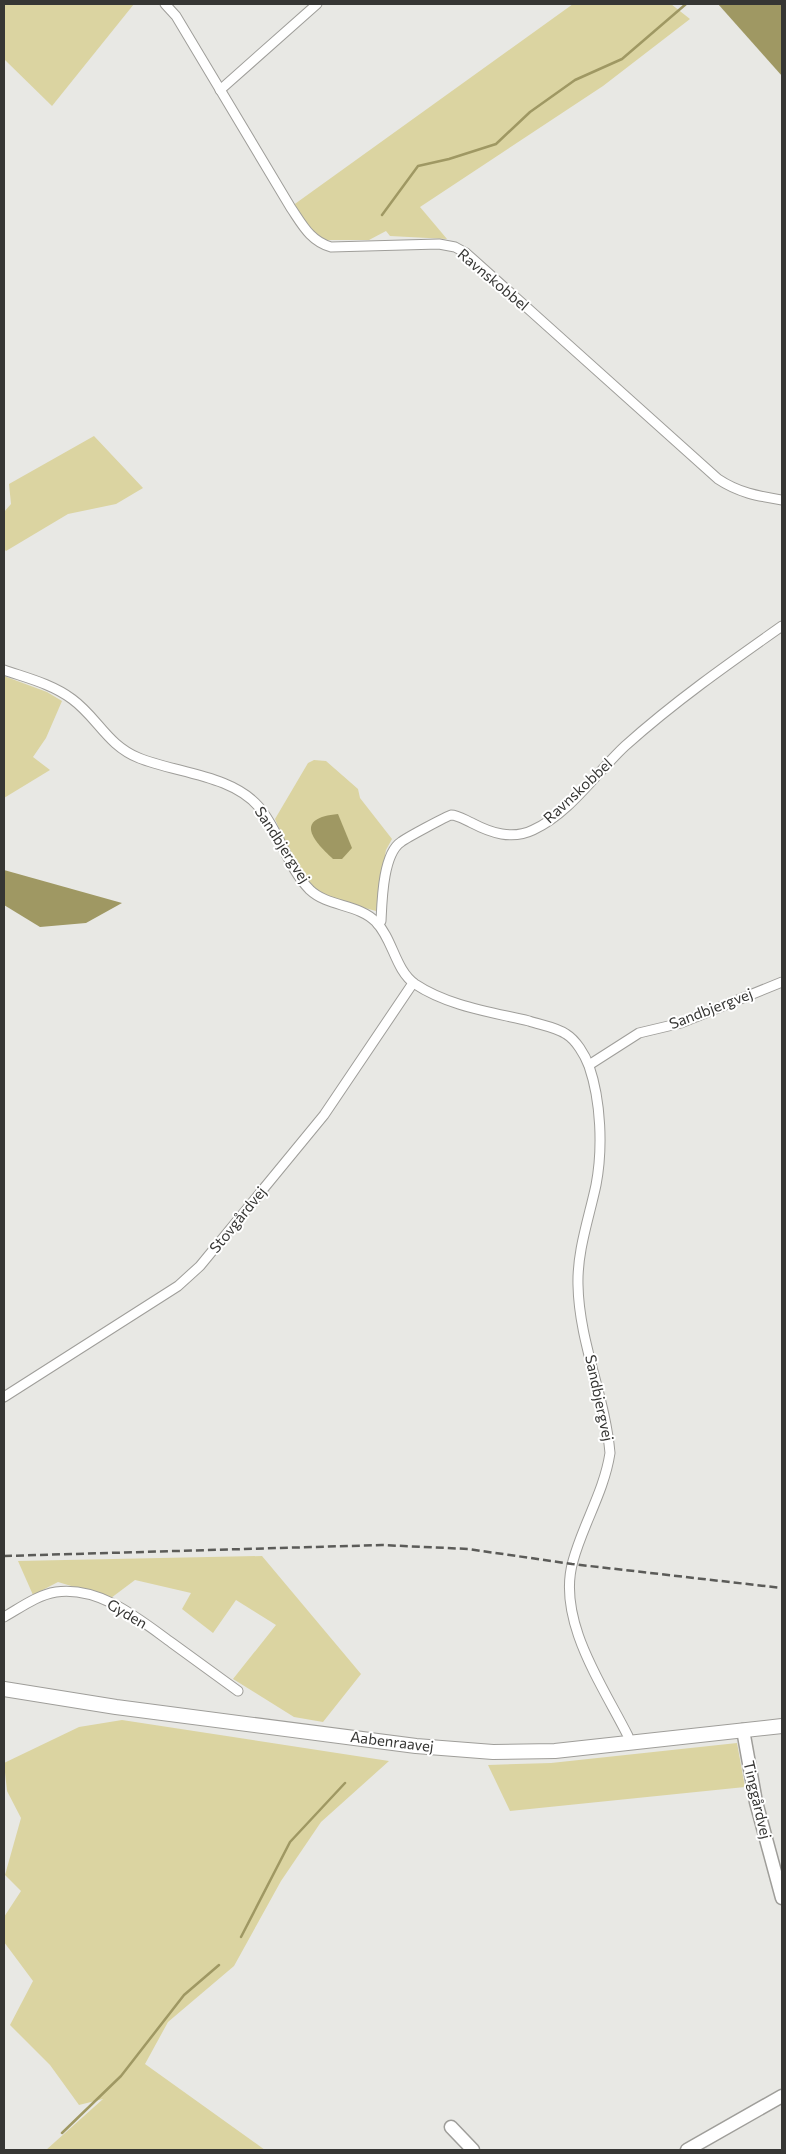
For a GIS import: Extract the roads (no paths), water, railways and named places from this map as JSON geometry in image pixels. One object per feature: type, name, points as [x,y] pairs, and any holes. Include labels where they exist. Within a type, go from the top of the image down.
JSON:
[{"type":"main road","name":"Aabenraavej","points":[[4,1689],[124,1708],[460,1750],[529,1753],[630,1744],[782,1726]]},
{"type":"street","name":"Ravnskobbel","points":[[166,4],[176,16],[291,208],[310,236],[320,244],[330,247],[439,244],[466,253],[718,478],[733,489],[749,495],[782,500]]},
{"type":"street","points":[[220,90],[317,4]]},
{"type":"street","name":"Ravnskobbel","points":[[378,924],[381,920],[387,865],[392,850],[401,842],[425,830],[443,817],[451,815],[458,816],[488,831],[505,835],[520,835],[545,824],[625,747],[675,704],[782,626]]},
{"type":"street","name":"Sandbjergvej","points":[[4,670],[54,688],[72,698],[84,709],[107,737],[121,749],[140,758],[206,777],[243,793],[259,806],[297,872],[310,890],[328,901],[362,913],[378,924]]},
{"type":"street","points":[[378,924],[403,971],[413,983]]},
{"type":"street","name":"Sandbjergvej","points":[[588,1065],[639,1032],[680,1023],[782,982]]},
{"type":"street","name":"Sandbjergvej","points":[[413,983],[456,1002],[564,1032],[573,1039],[588,1065],[597,1108],[600,1156],[596,1182],[578,1259],[579,1306],[610,1453],[604,1482],[581,1536],[572,1564],[570,1605],[576,1633],[628,1736],[630,1744]]},
{"type":"street","name":"Stovgårdvej","points":[[4,1397],[178,1286],[200,1266],[324,1115],[413,983]]},
{"type":"street","name":"Gyden","points":[[4,1617],[54,1592],[71,1591],[113,1603],[135,1615],[238,1691]]},
{"type":"street","name":"Tinggårdvej","points":[[743,1730],[756,1802],[782,1898]]},
{"type":"street","points":[[687,2150],[782,2096]]},
{"type":"street","points":[[450,2127],[473,2150]]},
{"type":"waterway","points":[[382,215],[418,166],[449,159],[496,144],[530,112],[575,80],[622,59],[686,4]]},
{"type":"waterway","points":[[241,1937],[290,1842],[345,1783]]},
{"type":"waterway","points":[[62,2133],[121,2076],[184,1995],[219,1965]]},
{"type":"railway","points":[[4,1556],[382,1545],[468,1549],[572,1564],[782,1588]]}]
